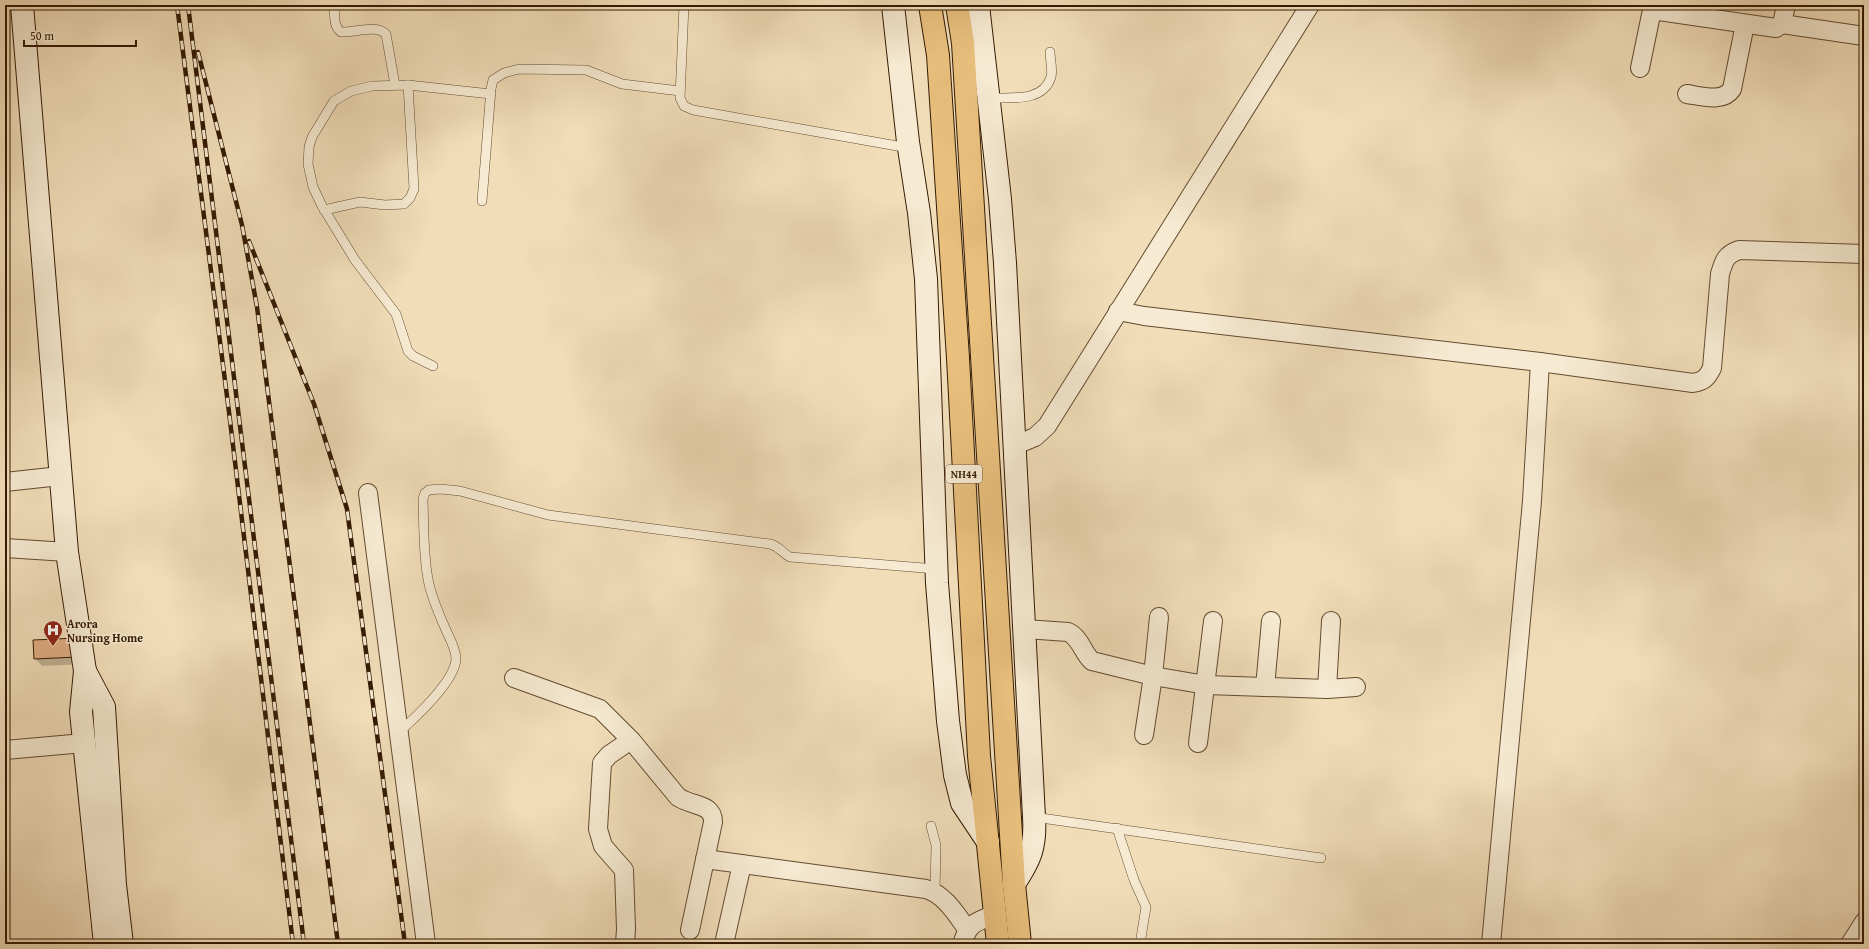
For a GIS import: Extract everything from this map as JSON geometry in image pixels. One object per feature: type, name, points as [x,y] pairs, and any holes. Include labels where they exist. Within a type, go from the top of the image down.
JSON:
[{"type":"highway","name":"NH44","points":[[930,5],[938,62],[958,358],[979,756],[998,944]]},
{"type":"highway","name":"NH44","points":[[957,5],[963,43],[1014,884],[1020,944]]},
{"type":"street","points":[[22,5],[67,552],[85,671],[81,712],[105,944]]},
{"type":"street","points":[[893,5],[909,148],[919,213],[926,279],[936,569],[948,721],[955,775],[962,802],[988,842]]},
{"type":"street","points":[[978,5],[1000,199],[1016,445],[1035,834],[1029,861],[1014,884]]},
{"type":"street","points":[[1016,445],[1035,436],[1047,426],[1310,5]]},
{"type":"street","points":[[1782,24],[1786,5]]},
{"type":"street","points":[[1640,68],[1652,7],[1745,24],[1776,28],[1782,24],[1864,36]]},
{"type":"street","points":[[1687,94],[1724,97],[1728,94],[1732,89],[1745,24]]},
{"type":"street","points":[[1118,311],[1144,316],[1540,362],[1693,383],[1707,378],[1712,368],[1720,274],[1729,253],[1739,250],[1864,254]]},
{"type":"street","points":[[1491,944],[1532,502],[1540,362]]},
{"type":"street","points":[[5,482],[60,476]]},
{"type":"street","points":[[368,493],[426,944]]},
{"type":"street","points":[[5,548],[67,552]]},
{"type":"street","points":[[1144,734],[1153,676],[1159,617]]},
{"type":"street","points":[[1198,743],[1214,620]]},
{"type":"street","points":[[1265,687],[1271,621]]},
{"type":"street","points":[[1327,689],[1331,621]]},
{"type":"street","points":[[1025,629],[1068,632],[1075,635],[1085,654],[1092,661],[1153,676],[1206,685],[1327,689],[1356,687]]},
{"type":"street","points":[[85,671],[104,707],[116,885],[122,944]]},
{"type":"street","points":[[514,678],[600,709],[631,740],[678,797],[687,803],[709,808],[713,814],[713,822],[690,930]]},
{"type":"street","points":[[625,944],[626,929],[624,870],[603,846],[598,829],[602,763],[609,755],[631,740]]},
{"type":"street","points":[[5,750],[84,743]]},
{"type":"street","points":[[705,859],[926,889],[935,892],[946,902],[965,937],[974,924],[995,914]]},
{"type":"street","points":[[724,944],[742,864]]},
{"type":"street","points":[[1850,944],[1864,922]]},
{"type":"lane","points":[[334,5],[335,22],[337,29],[341,32],[376,29],[382,30],[386,34],[395,85]]},
{"type":"lane","points":[[684,5],[680,91],[680,98],[684,106],[692,110],[909,148]]},
{"type":"lane","points":[[989,98],[1028,97],[1039,94],[1045,88],[1051,76],[1050,52]]},
{"type":"lane","points":[[482,201],[493,80],[504,73],[519,69],[586,70],[622,84],[680,91]]},
{"type":"lane","points":[[324,210],[360,202],[385,205],[404,204],[410,198],[414,189],[408,85]]},
{"type":"lane","points":[[433,366],[413,356],[408,351],[396,314],[355,260],[324,210],[313,187],[308,164],[312,137],[334,102],[351,91],[372,86],[408,85],[491,94]]},
{"type":"lane","points":[[399,732],[425,708],[438,692],[452,670],[456,660],[455,649],[435,604],[428,579],[423,500],[425,493],[429,490],[440,489],[460,491],[548,515],[770,544],[777,546],[790,557],[936,569]]},
{"type":"lane","points":[[1034,817],[1321,858]]},
{"type":"lane","points":[[931,826],[936,845],[935,892]]},
{"type":"lane","points":[[1117,828],[1134,880],[1146,907],[1140,944]]},
{"type":"building","points":[[77,638],[78,657],[34,659],[33,640]]},
{"type":"railway","points":[[177,5],[229,412],[293,944]]},
{"type":"railway","points":[[188,5],[304,944]]},
{"type":"railway","points":[[198,52],[242,225],[257,307],[338,944]]},
{"type":"railway","points":[[249,241],[314,404],[347,509],[405,944]]},
{"type":"place","name":"Arora Nursing Home","points":[[53,647]]}]
